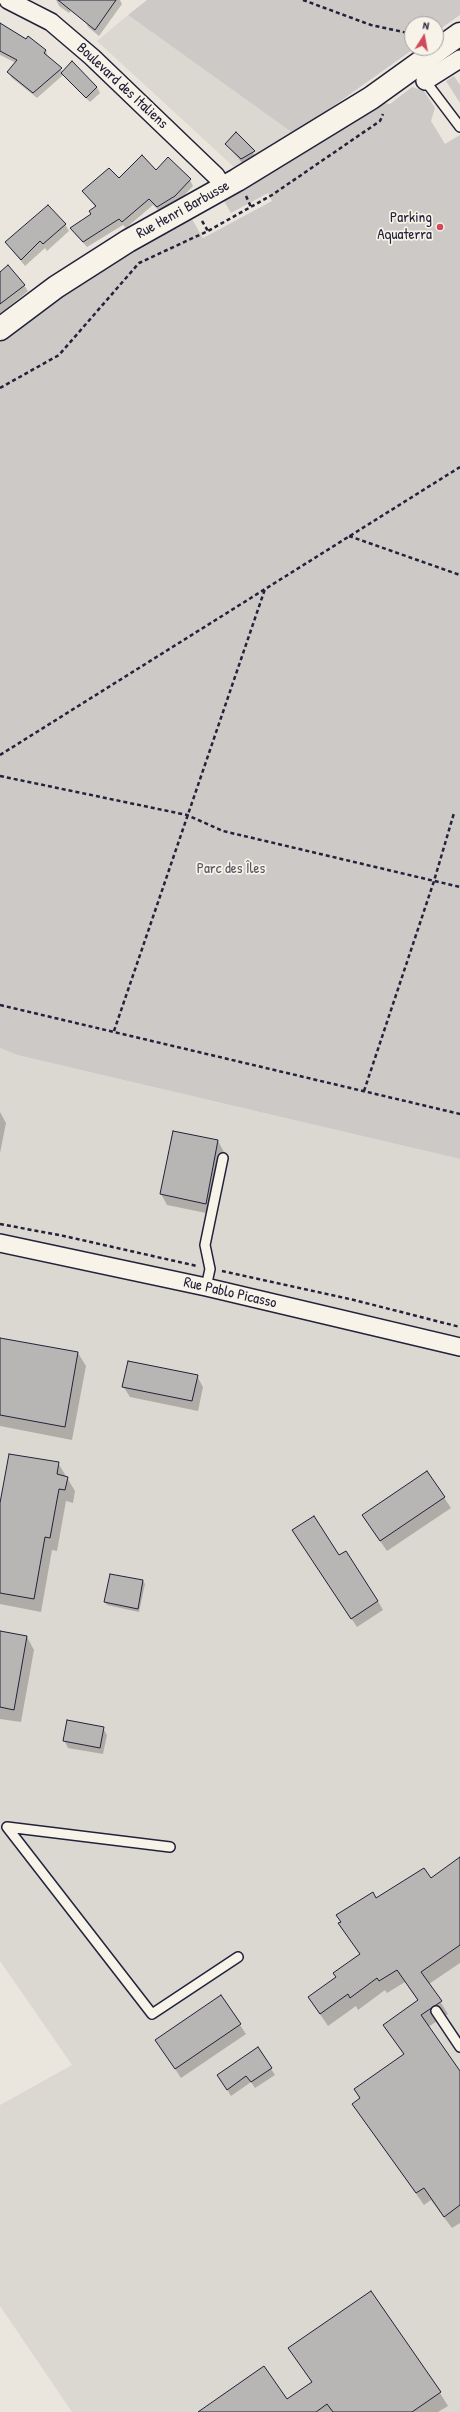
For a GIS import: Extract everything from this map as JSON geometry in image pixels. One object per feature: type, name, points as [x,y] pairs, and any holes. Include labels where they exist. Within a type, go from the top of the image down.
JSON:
[{"type":"street","name":"Boulevard des Italiens","points":[[8,0],[50,22],[92,57],[216,176],[223,187]]},
{"type":"street","name":"Rue Henri Barbusse","points":[[0,329],[56,287],[128,241],[223,187],[372,98],[420,74],[460,34]]},
{"type":"street","points":[[420,74],[460,59]]},
{"type":"street","name":"Rue Pablo Picasso","points":[[0,1243],[206,1287],[460,1347]]},
{"type":"lane","points":[[420,74],[460,127]]},
{"type":"lane","points":[[206,1287],[210,1269],[205,1245],[223,1158]]},
{"type":"lane","points":[[170,1847],[7,1827],[152,2014],[238,1957]]},
{"type":"lane","points":[[436,2011],[460,2046]]},
{"type":"path","points":[[304,0],[371,25],[404,32]]},
{"type":"path","points":[[0,388],[59,355],[139,264],[208,231],[272,196],[380,121]]},
{"type":"path","points":[[0,755],[460,467]]},
{"type":"path","points":[[349,536],[460,575]]},
{"type":"path","points":[[114,1031],[265,590]]},
{"type":"path","points":[[0,776],[187,815],[223,831],[460,887]]},
{"type":"path","points":[[364,1091],[434,881],[454,814]]},
{"type":"path","points":[[0,1005],[460,1114]]},
{"type":"path","points":[[0,1224],[64,1236],[354,1300],[460,1327]]},
{"type":"shaded area","points":[[128,15],[294,134],[236,169],[97,41]]},
{"type":"shaded area","points":[[0,1048],[17,1055],[460,1159],[460,2412],[72,2412],[0,2306],[0,2105],[72,2065],[0,1961]]},
{"type":"green space","points":[[147,0],[460,0],[460,15],[444,26],[444,16],[404,16],[404,56],[294,134],[128,15]]},
{"type":"green space","points":[[454,76],[460,85],[460,103],[446,81]]},
{"type":"green space","name":"Parc des Îles","points":[[412,87],[424,91],[435,108],[431,121],[445,144],[460,135],[460,1159],[17,1055],[0,1048],[0,338],[48,302],[189,214],[203,238],[272,201],[268,193],[231,213],[224,201],[224,198],[379,102],[390,104]]},
{"type":"building","points":[[58,0],[116,0],[95,30]]},
{"type":"building","points":[[0,23],[26,39],[28,36],[46,50],[44,53],[62,68],[33,93],[7,72],[17,60],[0,51]]},
{"type":"building","points":[[72,61],[97,87],[86,98],[61,73]]},
{"type":"building","points":[[236,132],[255,151],[241,159],[225,144]]},
{"type":"building","points":[[142,155],[156,170],[168,157],[191,179],[175,196],[157,207],[149,199],[122,222],[119,219],[83,242],[70,228],[91,214],[89,211],[96,206],[82,191],[109,168],[119,178]]},
{"type":"building","points":[[48,205],[66,224],[43,244],[40,241],[21,260],[5,242]]},
{"type":"building","points":[[8,265],[25,285],[0,304],[0,272]]},
{"type":"building","points":[[173,1131],[218,1140],[206,1204],[160,1194]]},
{"type":"building","points":[[0,1338],[78,1352],[65,1427],[0,1415]]},
{"type":"building","points":[[128,1361],[198,1375],[192,1401],[122,1387]]},
{"type":"building","points":[[9,1454],[59,1462],[57,1474],[68,1477],[65,1490],[59,1489],[50,1538],[45,1537],[34,1599],[0,1593],[0,1503]]},
{"type":"building","points":[[427,1471],[445,1497],[380,1541],[362,1515]]},
{"type":"building","points":[[314,1516],[339,1555],[346,1551],[378,1601],[351,1619],[292,1530]]},
{"type":"building","points":[[110,1574],[143,1580],[138,1609],[104,1602]]},
{"type":"building","points":[[0,1631],[27,1636],[14,1710],[0,1707]]},
{"type":"building","points":[[67,1720],[104,1727],[100,1748],[63,1741]]},
{"type":"building","points":[[460,1857],[460,1945],[421,1972],[442,2001],[421,2015],[460,2071],[460,2205],[444,2217],[424,2188],[416,2193],[352,2104],[360,2098],[354,2089],[404,2054],[383,2025],[418,2000],[397,1970],[379,1981],[377,1978],[350,1998],[348,1994],[320,2014],[308,1997],[336,1977],[333,1973],[360,1954],[338,1923],[341,1922],[336,1915],[373,1892],[376,1898],[424,1868],[431,1878]]},
{"type":"building","points":[[221,1995],[241,2024],[175,2069],[155,2040]]},
{"type":"building","points":[[258,2047],[272,2068],[251,2082],[246,2076],[227,2090],[217,2075]]},
{"type":"building","points":[[371,2291],[441,2392],[412,2412],[333,2412],[327,2404],[316,2412],[198,2412],[264,2366],[287,2399],[312,2382],[288,2348]]},
{"type":"place","name":"Parking Aquaterra","points":[[440,227]]}]
